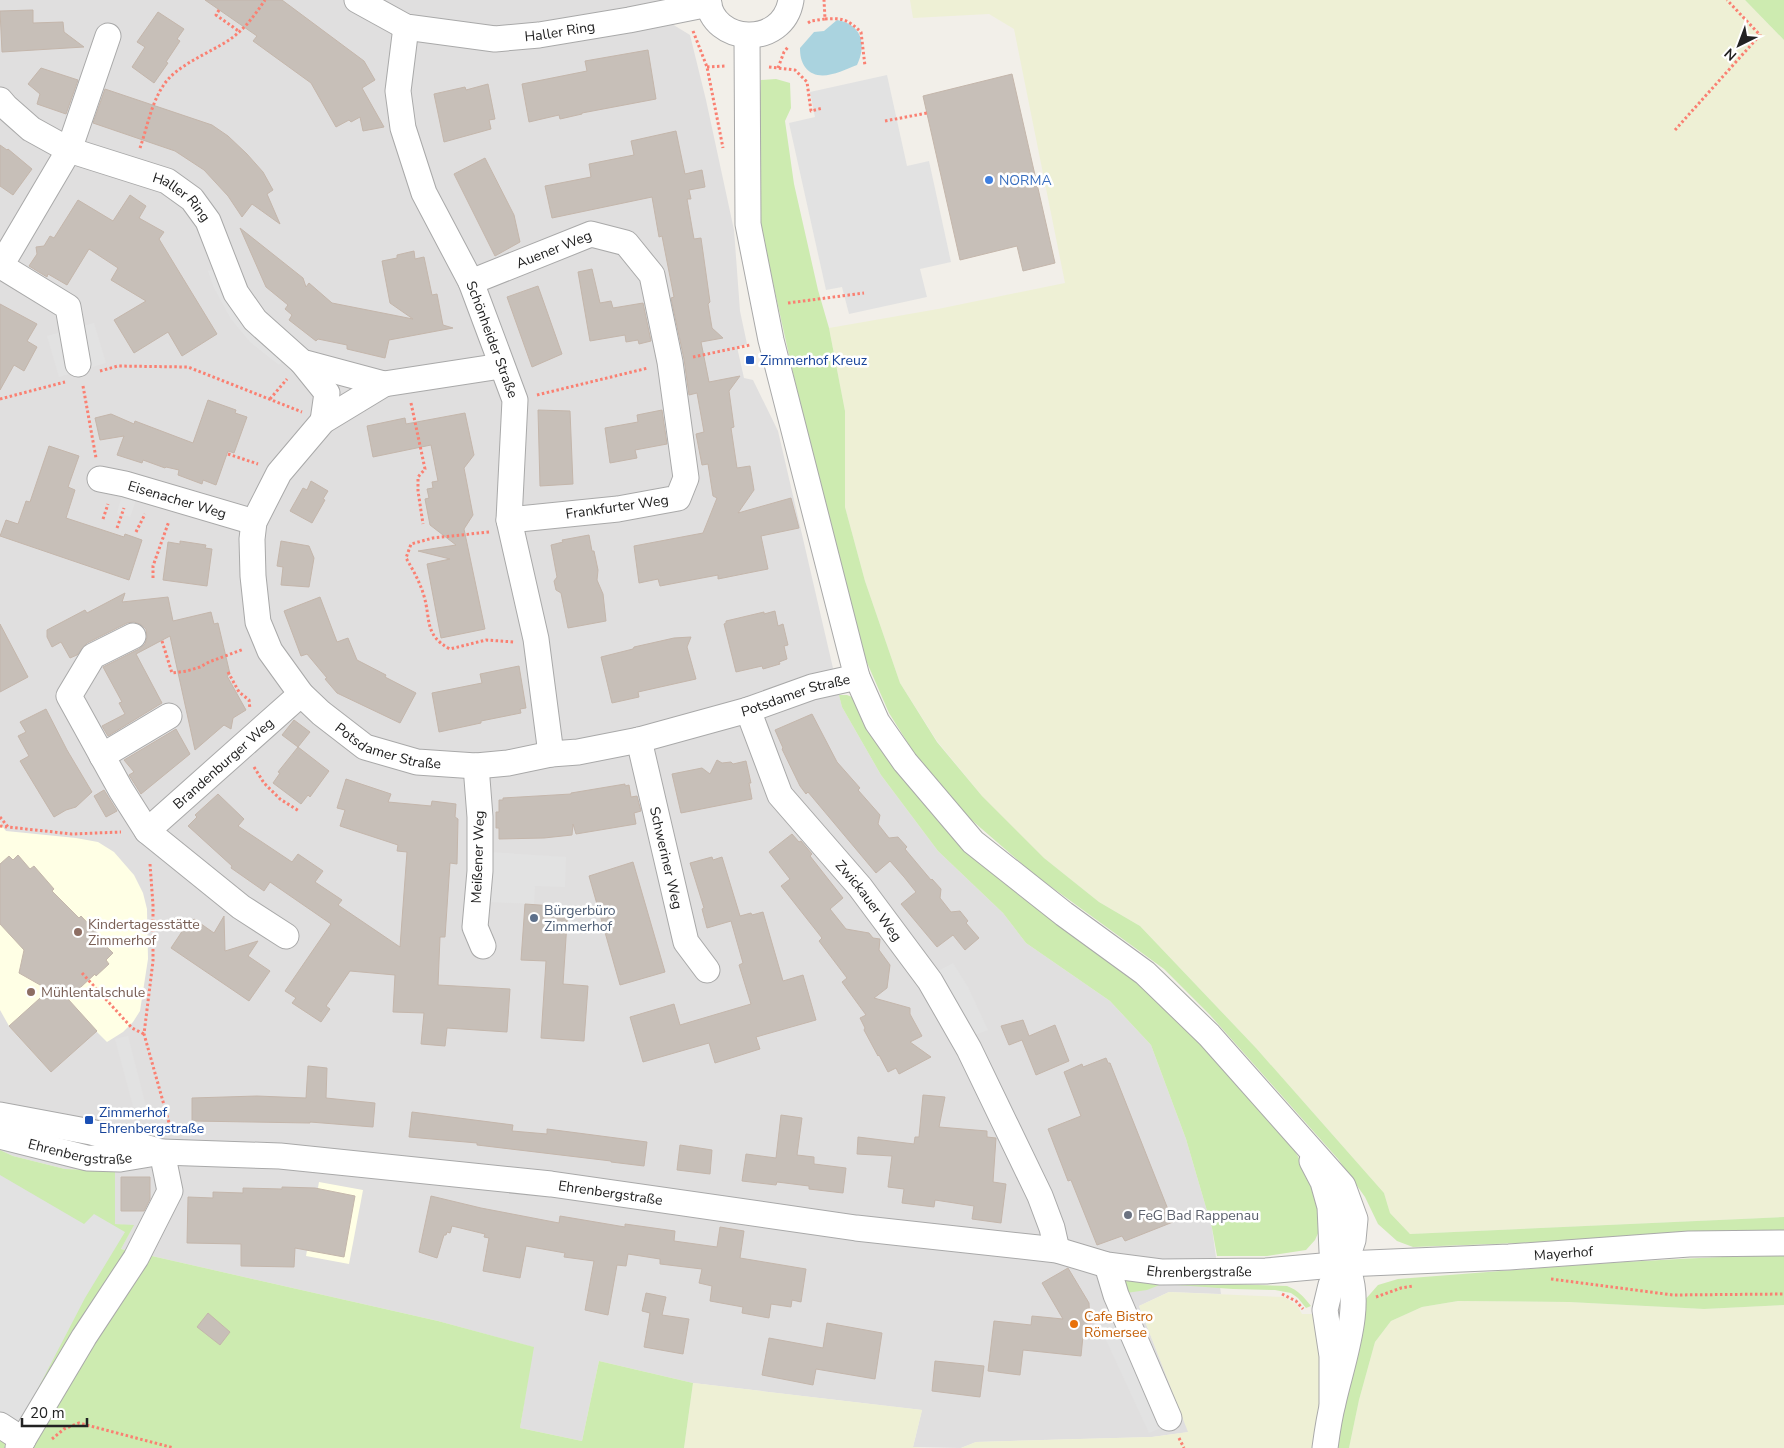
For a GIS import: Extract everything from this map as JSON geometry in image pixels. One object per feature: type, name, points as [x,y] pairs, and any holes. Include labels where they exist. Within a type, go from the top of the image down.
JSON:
[{"type":"street","name":"Haller Ring","points":[[357,0],[406,27],[495,40],[620,22],[680,10],[708,2]]},
{"type":"street","points":[[708,2],[714,16],[723,26],[747,36],[761,34],[773,29],[783,19],[790,7],[791,0]]},
{"type":"street","name":"Schönheider Straße","points":[[406,27],[398,91],[403,128],[424,194],[471,282],[515,400],[510,526],[536,639],[551,754]]},
{"type":"street","points":[[83,373],[68,307],[0,267],[69,150],[108,36]]},
{"type":"street","points":[[747,36],[748,224],[771,340],[857,676],[877,722],[905,762],[973,842],[1064,914],[1145,973],[1209,1036],[1343,1186],[1355,1219],[1354,1240],[1345,1264],[1331,1285],[1325,1310],[1332,1356],[1332,1405]]},
{"type":"street","name":"Haller Ring","points":[[0,100],[31,129],[69,150],[167,181],[192,199],[208,221],[236,293],[255,320],[302,362],[327,393],[313,417]]},
{"type":"street","name":"Auener Weg","points":[[471,282],[591,234],[626,243],[652,276],[670,362]]},
{"type":"street","name":"Haller Ring","points":[[302,362],[395,382],[501,366]]},
{"type":"street","name":"Frankfurter Weg","points":[[510,526],[678,498],[686,478],[670,362]]},
{"type":"street","name":"Potsdamer Straße","points":[[395,382],[313,417],[266,470],[252,539],[253,576],[258,622],[270,651],[301,694],[320,713],[365,747],[417,762],[476,766],[508,763],[639,740],[748,710],[812,687],[857,676]]},
{"type":"street","name":"Eisenacher Weg","points":[[100,479],[125,484],[254,522]]},
{"type":"street","points":[[133,636],[94,656],[69,696],[121,790],[147,831],[241,907],[286,936]]},
{"type":"street","name":"Brandenburger Weg","points":[[147,831],[301,694]]},
{"type":"street","name":"Zwickauer Weg","points":[[748,710],[780,795],[860,887],[930,981],[969,1049],[1040,1196],[1052,1228],[1057,1250]]},
{"type":"street","points":[[102,756],[169,716]]},
{"type":"street","name":"Schweriner Weg","points":[[639,740],[686,942],[707,970]]},
{"type":"street","name":"Meißener Weg","points":[[476,766],[480,817],[480,871],[475,927],[483,946]]},
{"type":"street","name":"Ehrenbergstraße","points":[[0,1115],[91,1132],[170,1152]]},
{"type":"street","name":"Ehrenbergstraße","points":[[0,1136],[88,1158],[120,1158],[170,1152],[280,1156],[552,1184],[856,1228],[1057,1250],[1106,1265],[1161,1272],[1266,1271],[1345,1264]]},
{"type":"street","points":[[0,1425],[20,1444],[84,1337],[136,1258],[170,1191],[170,1152]]},
{"type":"street","name":"Mayerhof","points":[[1345,1264],[1509,1257],[1689,1244],[1784,1242]]},
{"type":"street","points":[[1325,1448],[1332,1405],[1350,1332],[1354,1303],[1351,1281],[1345,1264]]},
{"type":"street","points":[[1106,1265],[1116,1295],[1169,1418]]},
{"type":"path","points":[[133,170],[156,100],[163,86],[183,66],[208,53],[240,32],[256,14],[265,0]]},
{"type":"path","points":[[1676,130],[1760,35],[1727,0]]},
{"type":"path","points":[[219,10],[216,15],[240,32]]},
{"type":"path","points":[[680,10],[688,29],[694,32],[706,67],[725,157]]},
{"type":"path","points":[[825,19],[841,18],[851,22],[862,32],[865,66]]},
{"type":"path","points":[[746,64],[795,70],[807,82],[811,111],[823,108]]},
{"type":"path","points":[[885,121],[927,113]]},
{"type":"path","points":[[764,306],[864,293]]},
{"type":"path","points":[[515,400],[670,362],[771,340]]},
{"type":"path","points":[[0,399],[83,373],[118,366],[188,367],[313,417]]},
{"type":"path","points":[[83,373],[100,479]]},
{"type":"path","points":[[395,382],[417,425],[426,469],[418,477],[423,524]]},
{"type":"path","points":[[297,419],[313,417]]},
{"type":"path","points":[[228,454],[259,464],[274,472],[266,470]]},
{"type":"path","points":[[153,578],[153,566],[169,520],[185,502]]},
{"type":"path","points":[[510,526],[433,538],[411,544],[406,558],[418,579],[425,599],[430,626],[436,640],[442,645],[450,649],[486,640],[522,642],[536,639]]},
{"type":"path","points":[[162,641],[172,673],[200,667],[240,650],[266,642]]},
{"type":"path","points":[[228,672],[240,692],[249,700],[250,712]]},
{"type":"path","points":[[238,750],[254,766],[264,783],[280,799],[299,811]]},
{"type":"path","points":[[0,817],[8,827]]},
{"type":"path","points":[[0,826],[72,834],[147,831],[153,905],[153,961],[144,1034],[170,1152]]},
{"type":"path","points":[[82,973],[132,1028],[144,1034]]},
{"type":"path","points":[[1542,1278],[1673,1296],[1784,1294]]},
{"type":"path","points":[[1354,1303],[1401,1288],[1419,1285]]},
{"type":"path","points":[[1274,1294],[1283,1294],[1296,1301],[1304,1311],[1325,1310]]},
{"type":"path","points":[[50,1441],[64,1429],[79,1423],[174,1448]]},
{"type":"shaded area","points":[[0,0],[666,0],[672,24],[690,35],[734,230],[740,311],[747,344],[737,347],[744,378],[753,380],[778,431],[842,707],[881,775],[938,851],[1003,913],[1026,943],[1110,1001],[1151,1045],[1186,1139],[1212,1228],[1221,1294],[1169,1292],[1139,1306],[1189,1432],[1152,1437],[976,1442],[961,1448],[913,1447],[922,1410],[693,1383],[599,1361],[582,1441],[520,1428],[533,1347],[438,1321],[121,1249],[133,1226],[115,1224],[115,1171],[65,1169],[13,1156],[0,1150]]},
{"type":"shaded area","points":[[910,0],[1745,0],[1784,40],[1784,1217],[1410,1234],[1390,1213],[1384,1193],[1256,1048],[1140,926],[1099,902],[1044,858],[982,796],[937,741],[900,683],[865,581],[845,507],[845,411],[829,328],[938,309],[1065,283],[1014,29],[989,14],[913,18]]},
{"type":"shaded area","points":[[887,75],[907,166],[929,161],[951,262],[920,269],[927,297],[849,314],[842,287],[826,290],[789,123],[815,117],[810,92]]},
{"type":"shaded area","points":[[214,269],[255,336],[270,351],[283,360],[279,365],[250,342],[231,319],[214,288],[208,271]]},
{"type":"shaded area","points":[[94,323],[106,363],[59,377],[47,336]]},
{"type":"shaded area","points":[[123,492],[137,497],[130,517],[117,513]]},
{"type":"shaded area","name":"Kindertagesstätte Zimmerhof","points":[[0,823],[6,831],[98,842],[114,852],[134,875],[143,893],[147,909],[148,959],[140,1011],[123,1032],[107,1042],[96,1031],[51,1072],[9,1026],[0,1010]]},
{"type":"shaded area","points":[[491,852],[566,857],[565,887],[535,886],[534,904],[488,902]]},
{"type":"shaded area","points":[[953,963],[968,987],[988,1030],[970,1037],[936,972]]},
{"type":"shaded area","points":[[128,1036],[149,1118],[137,1121],[115,1039]]},
{"type":"shaded area","points":[[0,1175],[84,1224],[94,1214],[125,1232],[85,1298],[19,1425],[0,1413]]},
{"type":"shaded area","points":[[319,1182],[363,1190],[349,1264],[306,1256]]},
{"type":"shaded area","points":[[1169,1292],[1284,1297],[1297,1305],[1302,1314],[1314,1314],[1325,1388],[1313,1448],[961,1448],[976,1442],[1152,1437],[1188,1432],[1139,1306]]},
{"type":"shaded area","points":[[1458,1301],[1569,1302],[1704,1309],[1784,1305],[1784,1448],[1349,1448],[1359,1400],[1375,1342],[1391,1321],[1422,1307]]},
{"type":"shaded area","name":"Cafe Bistro Römersee","points":[[1116,1319],[1165,1426],[1149,1433],[1100,1327]]},
{"type":"shaded area","points":[[693,1383],[922,1410],[913,1447],[923,1448],[684,1448]]},
{"type":"green space","points":[[1745,0],[1784,0],[1784,40]]},
{"type":"green space","points":[[776,79],[790,83],[791,108],[785,121],[794,184],[818,290],[829,328],[845,411],[845,507],[865,581],[900,683],[937,742],[982,796],[1044,858],[1099,902],[1140,926],[1256,1048],[1384,1193],[1390,1213],[1410,1234],[1784,1217],[1784,1233],[1413,1247],[1397,1241],[1378,1224],[1365,1197],[1338,1159],[1210,1015],[1164,969],[1035,875],[960,810],[921,764],[889,713],[865,658],[847,594],[793,373],[761,229],[757,140],[761,80]]},
{"type":"green space","points":[[839,695],[847,695],[857,699],[906,780],[930,812],[961,844],[1021,897],[1124,968],[1178,1015],[1291,1144],[1316,1189],[1320,1229],[1315,1240],[1306,1250],[1267,1256],[1217,1256],[1212,1228],[1186,1139],[1151,1045],[1110,1001],[1026,943],[1003,913],[938,851],[881,775],[842,707]]},
{"type":"green space","points":[[0,1150],[13,1156],[65,1169],[115,1171],[115,1224],[134,1225],[121,1249],[438,1321],[534,1347],[520,1428],[582,1441],[599,1361],[693,1383],[684,1448],[0,1448]]},
{"type":"green space","points":[[1784,1255],[1784,1305],[1704,1309],[1569,1302],[1458,1301],[1422,1307],[1391,1321],[1375,1342],[1359,1400],[1349,1448],[1332,1448],[1364,1301],[1378,1285],[1398,1279],[1543,1268],[1639,1261]]},
{"type":"green space","points":[[1119,1273],[1202,1283],[1287,1286],[1300,1294],[1311,1306],[1306,1308],[1291,1293],[1275,1290],[1162,1284],[1147,1290],[1126,1293]]},
{"type":"water","points":[[837,20],[852,26],[860,36],[862,50],[857,65],[830,75],[816,75],[805,67],[800,48],[814,32],[824,31]]},
{"type":"building","points":[[205,0],[282,0],[364,61],[375,80],[362,88],[384,127],[363,131],[360,117],[336,127],[311,83],[253,41],[257,36]]},
{"type":"building","points":[[33,10],[33,23],[63,22],[64,32],[84,47],[2,52],[0,11]]},
{"type":"building","points":[[158,12],[184,29],[177,39],[180,41],[166,62],[168,63],[154,83],[132,67],[145,47],[137,42]]},
{"type":"building","points":[[648,50],[656,99],[560,119],[559,115],[529,122],[522,84],[587,71],[585,61]]},
{"type":"building","points":[[41,68],[78,80],[66,114],[37,104],[40,94],[28,84]]},
{"type":"building","name":"NORMA","points":[[1012,74],[1055,263],[1023,271],[1017,246],[960,260],[923,96]]},
{"type":"building","points":[[488,84],[495,119],[489,120],[491,129],[444,142],[434,94],[465,87],[466,90]]},
{"type":"building","points":[[105,89],[212,125],[228,136],[263,172],[273,190],[267,194],[280,224],[252,204],[242,217],[228,196],[204,170],[175,151],[93,123]]},
{"type":"building","points":[[676,131],[685,174],[702,170],[705,187],[689,190],[691,199],[687,199],[694,239],[701,238],[712,328],[723,338],[701,342],[709,382],[740,376],[729,391],[734,427],[731,428],[737,468],[750,466],[754,490],[738,513],[791,498],[799,528],[761,536],[768,569],[718,579],[718,575],[660,586],[658,579],[639,583],[634,546],[703,533],[717,498],[713,496],[708,464],[702,465],[696,434],[704,432],[697,393],[689,395],[684,359],[671,298],[674,297],[662,236],[659,237],[652,197],[552,218],[545,186],[591,177],[589,164],[634,155],[631,141]]},
{"type":"building","points":[[0,145],[8,149],[32,169],[13,195],[0,186]]},
{"type":"building","points":[[485,158],[514,215],[520,242],[495,256],[454,174]]},
{"type":"building","points":[[130,195],[146,206],[139,218],[164,232],[159,239],[217,334],[182,356],[168,332],[134,353],[114,320],[146,301],[111,280],[118,268],[89,249],[67,285],[48,274],[47,277],[29,266],[37,254],[36,247],[44,246],[50,236],[54,238],[78,200],[113,221]]},
{"type":"building","points":[[240,228],[303,278],[306,287],[309,283],[332,303],[413,319],[390,303],[382,261],[397,258],[397,255],[414,251],[415,259],[424,257],[432,295],[437,294],[443,325],[453,328],[389,340],[385,358],[347,349],[347,345],[318,339],[316,341],[289,320],[292,315],[285,309],[288,305],[266,287]]},
{"type":"building","points":[[592,269],[600,303],[611,301],[613,308],[643,303],[651,341],[639,344],[638,340],[626,342],[625,335],[590,341],[578,272]]},
{"type":"building","points":[[538,286],[562,354],[532,367],[507,297]]},
{"type":"building","points":[[0,304],[37,324],[27,341],[37,347],[24,371],[14,365],[0,390]]},
{"type":"building","points":[[208,400],[236,410],[235,413],[247,417],[234,453],[228,451],[216,485],[203,480],[202,484],[178,475],[179,470],[165,468],[143,460],[142,463],[117,455],[124,436],[100,440],[95,418],[111,414],[134,424],[135,421],[193,443]]},
{"type":"building","points":[[538,410],[570,411],[573,484],[540,486]]},
{"type":"building","points":[[662,410],[667,444],[635,450],[637,458],[610,463],[605,428],[638,422],[637,415]]},
{"type":"building","points":[[465,413],[474,455],[464,468],[473,515],[464,529],[485,629],[441,638],[427,564],[450,559],[418,551],[456,545],[430,525],[425,499],[429,498],[427,489],[433,488],[432,482],[438,481],[431,445],[373,457],[367,426],[405,418],[406,424]]},
{"type":"building","points":[[49,446],[79,456],[68,487],[75,490],[66,518],[124,537],[125,534],[142,540],[129,580],[0,536],[6,520],[18,524],[26,501],[30,502]]},
{"type":"building","points":[[311,481],[328,491],[312,523],[290,511],[303,488],[307,490]]},
{"type":"building","points":[[589,535],[598,570],[597,580],[603,594],[606,621],[568,628],[561,593],[556,590],[554,581],[557,577],[551,545],[563,542],[562,540]]},
{"type":"building","points":[[180,541],[206,545],[205,548],[212,549],[207,586],[163,580],[168,542],[180,544]]},
{"type":"building","points":[[281,541],[309,546],[314,558],[309,587],[281,585],[283,567],[277,566]]},
{"type":"building","points":[[125,593],[122,602],[168,597],[173,621],[211,612],[214,624],[218,623],[230,674],[227,676],[246,710],[233,718],[231,729],[224,725],[195,750],[170,636],[136,654],[162,703],[108,736],[102,726],[125,714],[119,703],[122,702],[103,667],[139,649],[145,644],[147,637],[146,629],[134,622],[127,623],[87,643],[77,655],[70,658],[61,642],[52,647],[47,637],[47,630],[85,610],[87,613]]},
{"type":"building","points":[[320,597],[337,642],[348,638],[357,660],[416,693],[400,723],[337,693],[307,654],[301,656],[284,611]]},
{"type":"building","points":[[775,611],[778,626],[783,624],[788,645],[784,646],[787,659],[779,662],[780,664],[763,669],[762,666],[736,672],[724,624],[726,621]]},
{"type":"building","points":[[0,624],[28,677],[0,692]]},
{"type":"building","points":[[691,637],[687,647],[696,679],[638,692],[639,697],[612,703],[601,657],[674,638]]},
{"type":"building","points":[[519,666],[526,708],[520,709],[521,713],[439,732],[432,693],[482,683],[480,674]]},
{"type":"building","points":[[46,709],[67,750],[92,792],[76,807],[54,817],[20,761],[29,756],[18,736],[26,732],[20,722]]},
{"type":"building","points":[[812,714],[837,762],[880,815],[878,824],[889,838],[898,837],[907,847],[905,849],[941,889],[940,898],[951,912],[960,911],[968,921],[966,923],[979,938],[965,950],[953,935],[937,947],[901,904],[916,892],[904,877],[890,861],[876,873],[808,792],[806,794],[800,786],[775,730]]},
{"type":"building","points":[[294,720],[310,732],[298,747],[282,735]]},
{"type":"building","points":[[176,729],[190,754],[141,794],[129,775],[134,772],[124,760]]},
{"type":"building","points":[[298,747],[329,771],[310,797],[308,795],[301,804],[273,783],[280,773],[278,772]]},
{"type":"building","points":[[717,760],[722,763],[731,762],[733,764],[746,761],[751,783],[749,783],[752,799],[681,813],[672,774],[702,768],[710,774]]},
{"type":"building","points":[[346,779],[391,794],[388,802],[431,806],[432,801],[456,804],[455,817],[458,819],[457,864],[450,863],[445,937],[440,937],[438,985],[510,989],[507,1032],[447,1028],[445,1046],[421,1044],[424,1013],[393,1012],[395,975],[350,971],[326,1006],[330,1009],[321,1022],[292,1003],[296,998],[285,991],[331,924],[270,882],[264,891],[231,868],[232,866],[188,826],[197,817],[195,815],[218,794],[244,819],[238,826],[292,862],[298,854],[323,871],[315,882],[342,900],[338,905],[400,947],[407,852],[397,851],[398,845],[340,826],[345,810],[337,808]]},
{"type":"building","points":[[625,784],[625,786],[629,785],[631,797],[637,796],[641,811],[634,813],[636,824],[576,834],[573,824],[572,835],[499,839],[499,828],[496,828],[496,812],[499,812],[499,800],[503,800],[503,798],[571,794]]},
{"type":"building","points":[[104,790],[117,811],[106,817],[94,796]]},
{"type":"building","points":[[792,834],[812,854],[810,856],[843,898],[830,909],[846,929],[869,933],[873,938],[880,939],[879,950],[890,965],[887,988],[874,998],[910,1008],[910,1014],[922,1036],[910,1042],[931,1057],[899,1074],[896,1068],[888,1072],[878,1056],[864,1030],[865,1028],[860,1018],[866,1015],[842,982],[847,978],[819,941],[822,938],[781,886],[790,879],[769,852]]},
{"type":"building","points":[[18,855],[30,869],[34,866],[54,889],[52,891],[79,918],[81,916],[113,953],[106,960],[109,964],[68,999],[97,1031],[51,1072],[9,1026],[49,990],[19,973],[24,950],[0,924],[0,864],[9,856],[13,860]]},
{"type":"building","points":[[712,857],[713,860],[722,857],[740,916],[763,912],[783,981],[803,975],[816,1020],[756,1037],[760,1049],[715,1063],[709,1043],[643,1062],[630,1017],[674,1004],[680,1025],[751,1004],[739,965],[743,963],[731,921],[707,928],[702,909],[704,908],[690,863]]},
{"type":"building","points":[[633,862],[665,972],[620,985],[589,876]]},
{"type":"building","points":[[525,904],[568,907],[563,984],[588,986],[584,1041],[541,1038],[546,961],[521,960]]},
{"type":"building","points":[[224,916],[225,951],[258,941],[248,956],[270,971],[249,1001],[171,948],[185,927],[187,928],[194,919],[214,933]]},
{"type":"building","points":[[1023,1020],[1029,1036],[1055,1025],[1069,1061],[1036,1075],[1022,1040],[1009,1045],[1001,1026]]},
{"type":"building","points":[[1106,1058],[1108,1063],[1110,1063],[1173,1222],[1125,1241],[1122,1236],[1097,1245],[1071,1180],[1068,1181],[1048,1129],[1081,1116],[1064,1072],[1082,1064],[1083,1067]]},
{"type":"building","points":[[308,1066],[327,1068],[326,1098],[375,1103],[373,1127],[310,1122],[192,1121],[192,1098],[257,1096],[306,1098]]},
{"type":"building","points":[[923,1095],[945,1097],[939,1127],[987,1131],[987,1137],[996,1138],[993,1182],[1006,1184],[1001,1223],[972,1219],[974,1206],[935,1200],[934,1207],[902,1203],[904,1189],[888,1187],[892,1156],[857,1154],[858,1137],[914,1144],[915,1137],[919,1137]]},
{"type":"building","points":[[412,1112],[513,1125],[512,1131],[547,1134],[547,1129],[647,1142],[644,1166],[477,1145],[477,1143],[409,1137]]},
{"type":"building","points":[[781,1115],[802,1118],[797,1155],[814,1157],[814,1164],[846,1168],[843,1193],[809,1189],[809,1186],[777,1182],[776,1185],[742,1181],[746,1154],[776,1158]]},
{"type":"building","points":[[680,1145],[712,1150],[710,1174],[677,1170]]},
{"type":"building","points":[[121,1177],[150,1177],[150,1199],[144,1211],[121,1211]]},
{"type":"building","points":[[282,1187],[315,1188],[355,1196],[344,1257],[295,1248],[294,1267],[241,1266],[241,1244],[187,1243],[188,1197],[213,1198],[213,1192],[243,1193],[243,1188],[282,1189]]},
{"type":"building","points":[[431,1196],[559,1223],[560,1216],[625,1227],[625,1224],[675,1231],[674,1241],[717,1247],[720,1227],[744,1231],[740,1258],[806,1269],[801,1302],[792,1300],[791,1307],[771,1304],[769,1318],[742,1313],[743,1307],[710,1301],[712,1286],[699,1283],[702,1269],[660,1264],[660,1259],[628,1254],[626,1266],[617,1265],[608,1315],[585,1310],[594,1261],[564,1257],[565,1253],[526,1246],[520,1278],[483,1271],[489,1238],[484,1237],[485,1234],[452,1226],[450,1233],[447,1232],[444,1235],[437,1258],[419,1252]]},
{"type":"building","points":[[1068,1268],[1089,1303],[1090,1325],[1084,1326],[1081,1356],[1023,1350],[1020,1375],[988,1371],[994,1321],[1031,1325],[1032,1316],[1063,1319],[1042,1283]]},
{"type":"building","points":[[646,1293],[666,1297],[662,1315],[689,1319],[683,1354],[644,1347],[650,1313],[642,1311]]},
{"type":"building","points":[[208,1313],[230,1332],[220,1345],[197,1327]]},
{"type":"building","points":[[827,1323],[882,1333],[875,1379],[816,1369],[813,1385],[762,1375],[769,1338],[823,1348]]},
{"type":"building","points":[[935,1361],[984,1366],[980,1397],[932,1391]]},
{"type":"place","name":"NORMA","points":[[989,180]]},
{"type":"place","name":"Zimmerhof Kreuz","points":[[750,360]]},
{"type":"place","name":"Bürgerbüro Zimmerhof","points":[[534,918]]},
{"type":"place","name":"Kindertagesstätte Zimmerhof","points":[[78,932]]},
{"type":"place","name":"Mühlentalschule","points":[[31,992]]},
{"type":"place","name":"Zimmerhof Ehrenbergstraße","points":[[89,1120]]},
{"type":"place","name":"FeG Bad Rappenau","points":[[1128,1215]]},
{"type":"place","name":"Cafe Bistro Römersee","points":[[1074,1324]]}]
